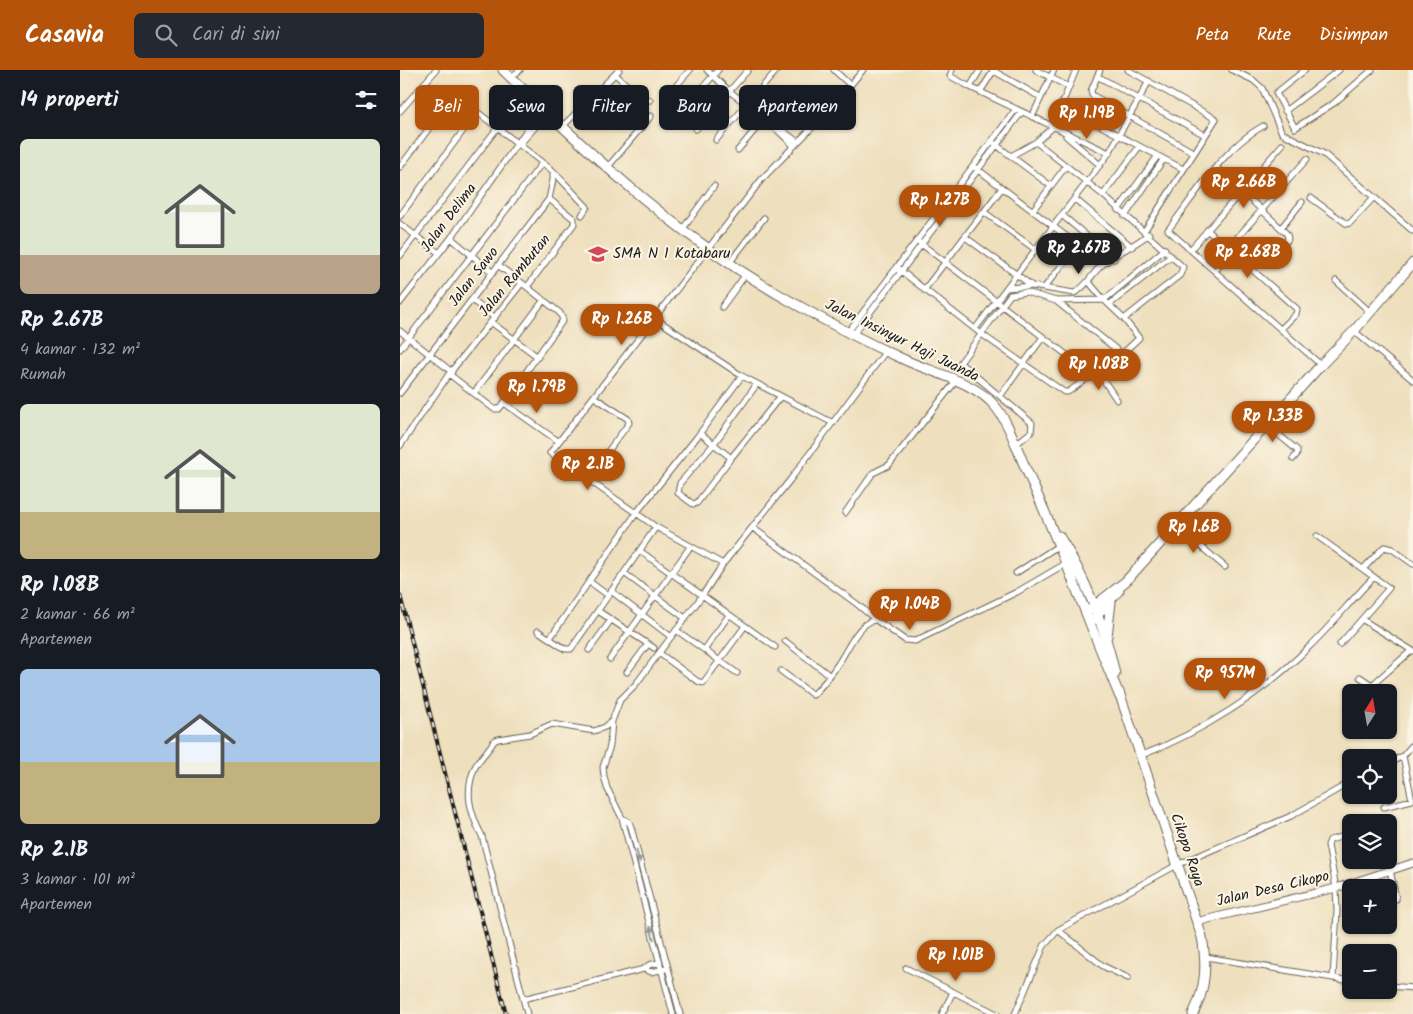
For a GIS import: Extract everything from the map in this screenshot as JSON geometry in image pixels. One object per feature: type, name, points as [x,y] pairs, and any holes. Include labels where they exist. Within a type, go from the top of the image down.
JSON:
[{"type":"highway","name":"Jalan Insinyur Haji Juanda","points":[[504,70],[519,85]]},
{"type":"highway","name":"Jalan Insinyur Haji Juanda","points":[[563,126],[607,168],[681,231],[708,250],[788,300],[886,351],[956,381],[994,405],[1015,445],[1052,525],[1065,546],[1088,595],[1090,609]]},
{"type":"highway","points":[[1110,599],[1090,609],[1094,619],[1321,364],[1354,332],[1369,311],[1413,263]]},
{"type":"highway","name":"Jalan Insinyur Haji Juanda","points":[[1052,525],[1065,564],[1090,609]]},
{"type":"highway","points":[[1088,595],[1097,599],[1110,599]]},
{"type":"highway","points":[[1107,642],[1110,599]]},
{"type":"highway","name":"Cikopo Raya","points":[[1094,619],[1107,642],[1120,697]]},
{"type":"highway","name":"Cikopo Raya","points":[[1094,619],[1196,922],[1206,957],[1203,987],[1193,1014]]},
{"type":"main road","name":"Jalan Desa Cikopo","points":[[1196,922],[1336,888],[1413,863]]},
{"type":"street","points":[[400,111],[436,70]]},
{"type":"street","points":[[511,77],[520,70]]},
{"type":"street","points":[[677,85],[690,70]]},
{"type":"street","points":[[707,70],[739,98]]},
{"type":"street","points":[[704,85],[718,70]]},
{"type":"street","points":[[730,91],[748,70]]},
{"type":"street","points":[[765,85],[777,70]]},
{"type":"street","points":[[834,70],[850,85],[863,70]]},
{"type":"street","points":[[952,70],[950,76],[970,87],[1052,128],[1109,153]]},
{"type":"street","points":[[970,87],[980,70]]},
{"type":"street","points":[[980,92],[993,70],[1040,97]]},
{"type":"street","points":[[1036,70],[1070,87]]},
{"type":"street","points":[[1032,117],[1054,70]]},
{"type":"street","points":[[1011,156],[1036,142],[1052,128],[1076,70]]},
{"type":"street","points":[[1100,70],[1091,91],[1092,95],[1193,152]]},
{"type":"street","points":[[1007,288],[1032,286],[1074,294],[1103,264],[1132,247],[1147,232],[1182,169],[1215,121],[1215,117],[1128,70]]},
{"type":"street","points":[[1232,70],[1253,80],[1262,88],[1282,133],[1324,154],[1413,231]]},
{"type":"street","points":[[1285,111],[1339,70]]},
{"type":"street","points":[[1303,71],[1276,93],[1292,126],[1299,128],[1334,104],[1372,70]]},
{"type":"street","points":[[563,126],[617,72],[630,88],[650,100]]},
{"type":"street","points":[[1097,76],[1205,135]]},
{"type":"street","points":[[1015,445],[1031,432],[1033,425],[1001,395],[960,363],[978,331],[1000,303],[1007,288],[1109,153],[1149,81]]},
{"type":"street","points":[[1062,106],[1182,169]]},
{"type":"street","points":[[850,333],[1018,111]]},
{"type":"street","points":[[716,140],[739,115]]},
{"type":"street","points":[[607,168],[652,116]]},
{"type":"street","points":[[1263,126],[1248,135],[1216,168],[1168,230],[1192,249],[1321,364]]},
{"type":"street","points":[[400,167],[429,130]]},
{"type":"street","points":[[400,216],[464,130]]},
{"type":"street","points":[[400,256],[496,130]]},
{"type":"street","points":[[502,130],[553,171],[587,207],[582,215]]},
{"type":"street","name":"Jalan Delima","points":[[400,303],[451,238],[529,130]]},
{"type":"street","points":[[738,150],[756,130]]},
{"type":"street","points":[[776,130],[796,144]]},
{"type":"street","points":[[723,564],[656,527],[550,453],[656,319],[762,179],[809,130]]},
{"type":"street","points":[[1060,131],[1100,165]]},
{"type":"street","points":[[1036,142],[1147,232],[1183,267],[1180,275],[1124,319]]},
{"type":"street","points":[[994,144],[1051,186]]},
{"type":"street","points":[[1192,249],[1282,146]]},
{"type":"street","points":[[1103,195],[1139,147]]},
{"type":"street","points":[[1118,210],[1158,157]]},
{"type":"street","points":[[1215,270],[1230,249],[1307,159]]},
{"type":"street","points":[[1125,216],[1163,160]]},
{"type":"street","points":[[400,348],[542,163]]},
{"type":"street","points":[[1033,210],[1066,166]]},
{"type":"street","points":[[976,167],[1103,264]]},
{"type":"street","points":[[1216,168],[1261,212],[1281,228],[1288,237],[1281,248]]},
{"type":"street","name":"Jalan Sawo","points":[[400,393],[549,199],[553,171]]},
{"type":"street","points":[[681,231],[714,186]]},
{"type":"street","points":[[924,290],[1002,188]]},
{"type":"street","points":[[1311,198],[1347,224],[1374,197]]},
{"type":"street","name":"Jalan Rambutan","points":[[400,446],[451,373],[574,224],[574,219],[549,199]]},
{"type":"street","points":[[1075,199],[1132,247]]},
{"type":"street","points":[[1281,228],[1302,202]]},
{"type":"street","points":[[984,212],[1036,250]]},
{"type":"street","points":[[1063,216],[1114,259]]},
{"type":"street","points":[[730,262],[764,218]]},
{"type":"street","points":[[400,224],[439,253]]},
{"type":"street","points":[[1207,230],[1297,309],[1296,314],[1281,329]]},
{"type":"street","points":[[965,237],[1032,286]]},
{"type":"street","points":[[451,238],[494,273]]},
{"type":"street","points":[[919,242],[1043,337],[1095,373],[1117,400]]},
{"type":"street","points":[[1044,288],[1078,245]]},
{"type":"street","points":[[1000,303],[1010,295],[1020,292],[1056,301],[1104,300],[1165,249]]},
{"type":"street","points":[[1110,304],[1171,256]]},
{"type":"street","points":[[400,331],[494,409],[499,409],[563,320],[560,313],[499,266]]},
{"type":"street","points":[[898,269],[1023,365],[1064,392],[1068,392],[1122,354],[1139,338],[1088,281]]},
{"type":"street","points":[[722,307],[746,273]]},
{"type":"street","points":[[1336,281],[1369,311]]},
{"type":"street","points":[[472,300],[515,340],[538,357]]},
{"type":"street","points":[[474,392],[543,301]]},
{"type":"street","points":[[1056,301],[1122,354]]},
{"type":"street","points":[[656,319],[742,376],[832,423]]},
{"type":"street","points":[[1354,332],[1413,380]]},
{"type":"street","points":[[1001,395],[1043,337]]},
{"type":"street","points":[[680,1014],[664,969],[659,962],[622,818],[607,788],[604,776],[603,767],[610,746],[612,721],[620,700],[636,684],[656,651],[676,630],[723,564],[753,528],[886,351]]},
{"type":"street","points":[[550,638],[637,512],[700,433],[742,376]]},
{"type":"street","points":[[844,513],[873,473],[889,465],[956,381]]},
{"type":"street","points":[[757,384],[713,444],[678,487],[678,493],[694,504],[697,503],[780,397]]},
{"type":"street","points":[[588,478],[629,422],[628,418],[594,397]]},
{"type":"street","points":[[504,403],[558,441]]},
{"type":"street","points":[[1267,424],[1297,450],[1297,454],[1293,459]]},
{"type":"street","points":[[700,433],[731,458]]},
{"type":"street","points":[[1177,526],[1225,567]]},
{"type":"street","points":[[538,631],[565,649],[571,649],[656,527]]},
{"type":"street","points":[[753,528],[876,620],[906,640],[915,641],[1017,592],[1065,564]]},
{"type":"street","points":[[1317,536],[1389,587],[1389,590],[1340,644]]},
{"type":"street","points":[[1016,573],[1058,546]]},
{"type":"street","points":[[610,659],[690,547]]},
{"type":"street","points":[[1364,568],[1384,547],[1392,549],[1413,564]]},
{"type":"street","points":[[640,551],[775,647]]},
{"type":"street","points":[[624,573],[656,595],[684,618]]},
{"type":"street","points":[[1140,756],[1164,747],[1205,725],[1263,689],[1310,646],[1374,576]]},
{"type":"street","points":[[590,582],[642,614],[670,636]]},
{"type":"street","points":[[598,612],[648,644],[700,683],[704,682],[745,626]]},
{"type":"street","points":[[705,649],[729,615]]},
{"type":"street","points":[[589,650],[611,620]]},
{"type":"street","points":[[782,671],[813,695],[862,628],[872,620],[876,620]]},
{"type":"street","points":[[1360,678],[1372,685],[1412,651],[1363,620]]},
{"type":"street","points":[[676,630],[738,673]]},
{"type":"street","points":[[785,641],[829,675]]},
{"type":"street","points":[[627,672],[648,644]]},
{"type":"street","points":[[527,1014],[482,836],[472,816],[468,796],[476,766],[494,741],[498,739],[530,734],[552,724],[594,731],[605,727],[612,721]]},
{"type":"street","points":[[1397,759],[1403,756],[1413,744]]},
{"type":"street","points":[[1384,807],[1404,803],[1412,799],[1403,756]]},
{"type":"street","points":[[1015,1014],[1044,946],[1058,930],[1177,865],[1290,816],[1342,787]]},
{"type":"street","points":[[622,818],[630,822],[665,960],[664,969],[673,1014]]},
{"type":"street","points":[[1333,978],[1337,937],[1336,888],[1329,843],[1332,839],[1342,836]]},
{"type":"street","points":[[1390,870],[1392,879]]},
{"type":"street","points":[[1058,930],[1103,966],[1128,978]]},
{"type":"street","points":[[1206,957],[1342,980]]},
{"type":"street","points":[[523,999],[644,969],[649,965],[665,960]]},
{"type":"street","points":[[906,968],[997,1014]]},
{"type":"street","points":[[644,969],[651,972],[664,969]]},
{"type":"street","points":[[1397,987],[1413,988]]},
{"type":"street","points":[[942,1014],[953,992]]},
{"type":"railway","points":[[400,595],[506,1014]]},
{"type":"place","name":"SMA N 1 Kotabaru","points":[[598,254]]}]
